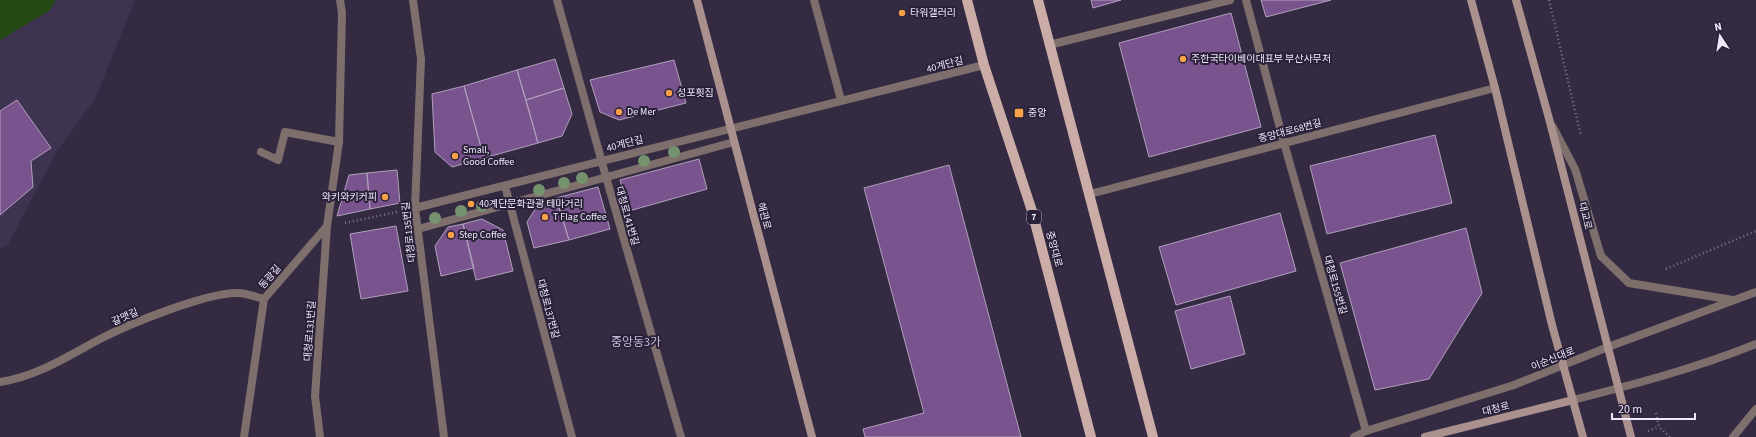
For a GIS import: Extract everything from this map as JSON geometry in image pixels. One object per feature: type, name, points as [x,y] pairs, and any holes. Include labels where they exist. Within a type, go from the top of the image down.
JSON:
[{"type":"main road","name":"해관로","points":[[697,0],[812,437]]},
{"type":"main road","name":"중앙대로","points":[[967,0],[984,66],[1032,211],[1091,437]]},
{"type":"main road","points":[[1038,0],[1153,437]]},
{"type":"main road","points":[[1471,0],[1495,88],[1563,366],[1583,437]]},
{"type":"main road","name":"대교로","points":[[1516,0],[1550,122],[1631,437]]},
{"type":"main road","name":"대청로","points":[[1425,437],[1573,400]]},
{"type":"street","points":[[327,226],[339,142],[342,13],[340,0]]},
{"type":"street","name":"대청로135번길","points":[[413,0],[421,59],[415,208],[444,437]]},
{"type":"street","name":"대청로141번길","points":[[557,0],[601,161],[681,437]]},
{"type":"street","points":[[814,0],[841,100]]},
{"type":"street","points":[[1049,45],[1230,0]]},
{"type":"street","name":"대청로155번길","points":[[1246,0],[1284,143],[1366,431]]},
{"type":"street","name":"40계단길","points":[[415,208],[841,100],[984,66]]},
{"type":"street","name":"중앙대로68번길","points":[[1090,194],[1495,88]]},
{"type":"street","points":[[1550,122],[1575,169],[1601,256],[1629,283],[1734,300]]},
{"type":"street","points":[[261,152],[278,160],[285,132],[339,142]]},
{"type":"street","points":[[418,228],[734,142]]},
{"type":"street","name":"대청로137번길","points":[[505,186],[572,437]]},
{"type":"street","name":"동광길","points":[[244,437],[264,299],[327,226]]},
{"type":"street","name":"대청로131번길","points":[[320,437],[316,396],[327,226]]},
{"type":"street","name":"이순신대로","points":[[1354,437],[1366,431],[1514,385],[1608,347],[1756,292]]},
{"type":"street","name":"갈맷길","points":[[0,382],[15,380],[47,368],[129,326],[209,297],[240,293],[264,299]]},
{"type":"street","points":[[1573,400],[1720,358],[1756,344]]},
{"type":"street","points":[[1733,437],[1756,410]]},
{"type":"path","points":[[1549,0],[1582,140]]},
{"type":"path","points":[[327,226],[415,208]]},
{"type":"path","points":[[1668,269],[1756,231]]},
{"type":"path","points":[[1656,413],[1659,427],[1670,437]]},
{"type":"path","points":[[1644,432],[1659,427]]},
{"type":"shaded area","points":[[0,0],[135,0],[95,99],[57,151],[7,246],[0,249]]},
{"type":"green space","points":[[0,0],[56,0],[49,11],[0,40]]},
{"type":"building","points":[[1091,0],[1121,0],[1093,8]]},
{"type":"building","points":[[1261,0],[1331,0],[1266,17]]},
{"type":"building","points":[[1231,13],[1261,127],[1149,157],[1119,43]]},
{"type":"building","points":[[555,59],[564,88],[526,100],[517,70]]},
{"type":"building","points":[[674,60],[686,103],[619,120],[600,112],[590,80]]},
{"type":"building","points":[[517,70],[538,143],[484,158],[464,86]]},
{"type":"building","points":[[464,86],[484,158],[452,167],[435,152],[432,94]]},
{"type":"building","points":[[564,88],[572,114],[562,136],[538,143],[526,100]]},
{"type":"building","points":[[17,100],[51,148],[31,161],[33,187],[0,215],[0,111]]},
{"type":"building","points":[[1435,135],[1452,203],[1327,234],[1310,166]]},
{"type":"building","points":[[699,159],[707,189],[629,211],[620,180]]},
{"type":"building","points":[[949,165],[1021,437],[865,437],[863,429],[924,413],[864,188]]},
{"type":"building","points":[[397,170],[400,203],[370,209],[367,173]]},
{"type":"building","points":[[367,173],[370,209],[337,216],[349,175]]},
{"type":"building","points":[[598,187],[610,229],[569,240],[556,198]]},
{"type":"building","points":[[556,198],[569,240],[534,248],[527,222],[539,203]]},
{"type":"building","points":[[1280,213],[1296,271],[1176,305],[1159,247]]},
{"type":"building","points":[[482,219],[503,230],[513,271],[476,280],[463,224]]},
{"type":"building","points":[[463,224],[474,268],[441,276],[435,246],[448,227]]},
{"type":"building","points":[[396,226],[408,291],[361,299],[350,234]]},
{"type":"building","points":[[1466,228],[1482,293],[1429,379],[1375,390],[1340,263]]},
{"type":"building","points":[[1230,296],[1245,354],[1191,369],[1175,311]]},
{"type":"place","name":"타워갤러리","points":[[902,13]]},
{"type":"place","name":"주한국타이베이대표부 부산사무처","points":[[1183,59]]},
{"type":"place","name":"성포횟집","points":[[669,93]]},
{"type":"place","name":"De Mer","points":[[619,112]]},
{"type":"place","name":"중앙","points":[[1019,113]]},
{"type":"place","name":"Small, Good Coffee","points":[[455,156]]},
{"type":"place","name":"와키와키커피","points":[[385,197]]},
{"type":"place","name":"40계단문화관광 테마거리","points":[[471,204]]},
{"type":"place","name":"T Flag Coffee","points":[[545,217]]},
{"type":"place","name":"Step Coffee","points":[[451,235]]},
{"type":"district","name":"중앙동3가","points":[[636,342]]}]
